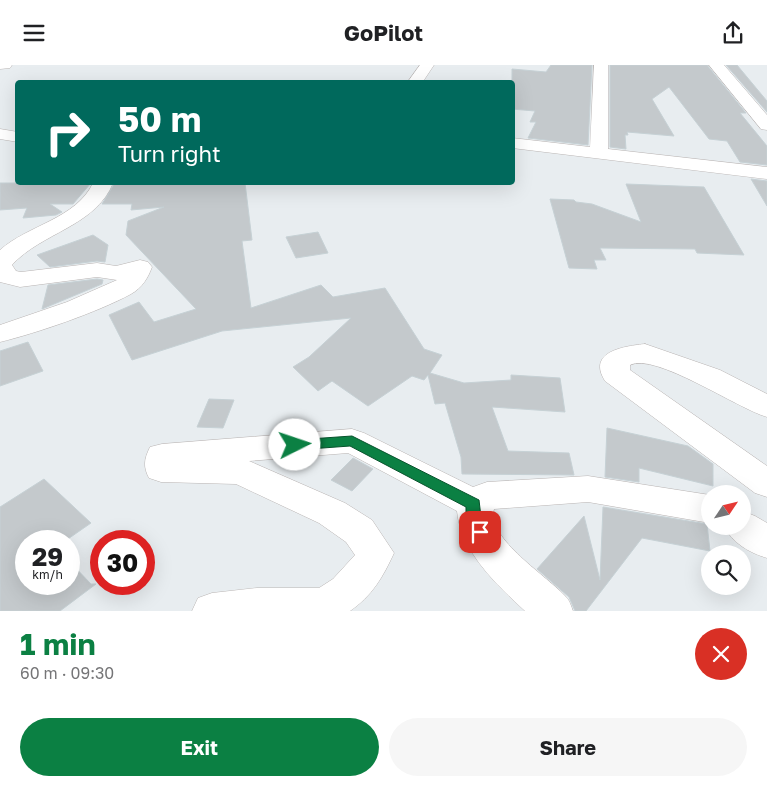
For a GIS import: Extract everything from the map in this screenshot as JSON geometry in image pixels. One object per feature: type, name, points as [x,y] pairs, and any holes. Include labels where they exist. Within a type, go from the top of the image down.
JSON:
[{"type":"street","points":[[0,65],[5,65]]},
{"type":"street","points":[[416,80],[427,65]]},
{"type":"street","points":[[598,153],[600,65]]},
{"type":"street","points":[[716,65],[767,125]]},
{"type":"street","points":[[0,133],[15,136]]},
{"type":"street","points":[[515,143],[767,173]]},
{"type":"street","points":[[0,334],[123,288],[136,277],[140,267],[116,273],[97,270],[20,280],[7,276],[0,264],[14,250],[85,206],[101,190],[102,185]]},
{"type":"street","points":[[767,407],[710,377],[645,353],[625,355],[616,361],[615,374],[767,484]]},
{"type":"street","points":[[212,611],[257,606],[325,606],[347,591],[367,570],[375,553],[359,531],[324,509],[240,471],[161,469],[162,456],[352,441],[474,504]]},
{"type":"street","points":[[474,504],[487,496],[588,489],[701,508]]},
{"type":"street","points":[[474,504],[474,517],[487,546],[553,611]]},
{"type":"street","points":[[751,532],[767,543]]},
{"type":"building","points":[[551,65],[592,65],[588,145],[528,138],[536,122],[530,122],[535,111],[515,109],[515,80],[512,80],[512,69],[546,72]]},
{"type":"building","points":[[610,65],[707,65],[746,113],[740,113],[767,146],[767,165],[740,162],[727,141],[709,139],[669,87],[652,99],[674,136],[627,132],[628,135],[625,135],[626,149],[610,147]]},
{"type":"building","points":[[726,65],[737,65],[767,101],[767,112]]},
{"type":"building","points":[[751,179],[767,181],[767,206]]},
{"type":"building","points":[[0,183],[15,183],[15,185],[89,185],[73,204],[50,204],[62,212],[56,215],[23,218],[27,208],[0,210]]},
{"type":"building","points":[[626,184],[704,187],[744,255],[697,253],[695,249],[600,248],[606,260],[594,260],[597,269],[569,268],[550,199],[574,200],[576,202],[592,204],[641,222]]},
{"type":"building","points":[[114,185],[245,185],[252,240],[242,241],[251,308],[321,285],[333,297],[385,288],[424,349],[442,355],[430,373],[464,383],[511,380],[511,375],[560,378],[565,412],[492,407],[508,451],[569,453],[574,475],[462,474],[461,457],[445,403],[435,404],[428,375],[424,380],[412,376],[368,406],[332,381],[318,391],[293,367],[309,357],[351,318],[222,331],[132,360],[109,315],[139,302],[154,322],[196,309],[126,235],[128,221],[164,207],[131,210],[132,204],[102,204]]},
{"type":"building","points":[[318,232],[328,253],[296,258],[286,237]]},
{"type":"building","points":[[93,235],[108,245],[105,262],[97,261],[50,267],[37,255]]},
{"type":"building","points":[[97,279],[103,280],[102,284],[42,309],[48,285]]},
{"type":"building","points":[[28,342],[43,371],[0,386],[0,351]]},
{"type":"building","points":[[209,399],[234,400],[223,428],[197,427]]},
{"type":"building","points":[[607,428],[688,446],[713,464],[713,485],[639,468],[639,482],[605,477]]},
{"type":"building","points":[[353,458],[373,469],[352,491],[331,480]]},
{"type":"building","points":[[44,479],[91,523],[80,531],[15,530],[15,595],[80,595],[80,572],[90,583],[90,588],[60,611],[0,611],[0,507]]},
{"type":"building","points":[[603,507],[701,523],[701,535],[708,535],[709,545],[701,545],[701,549],[642,538],[586,611],[575,611],[569,597],[537,569],[584,516],[600,580]]},
{"type":"route","points":[[295,445],[352,441],[474,504],[474,517],[480,532]]}]
